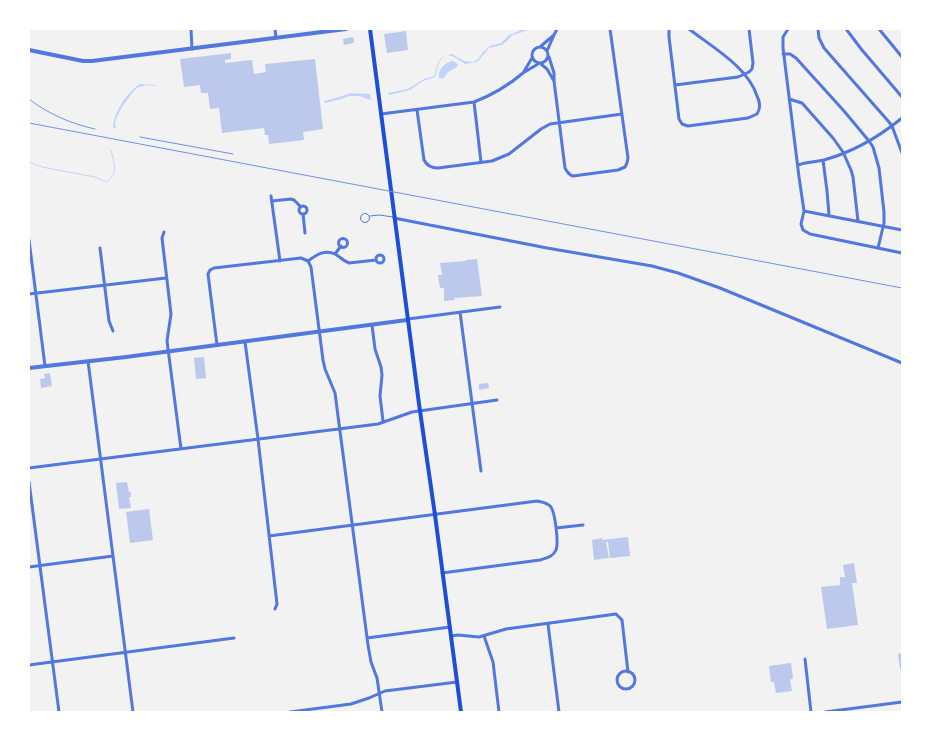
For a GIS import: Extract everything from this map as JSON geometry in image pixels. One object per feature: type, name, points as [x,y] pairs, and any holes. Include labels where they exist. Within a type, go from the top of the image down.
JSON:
[{"type":"main road","points":[[370,29],[407,320],[461,712]]},
{"type":"street","points":[[191,29],[192,48]]},
{"type":"street","points":[[275,29],[276,38]]},
{"type":"street","points":[[29,50],[83,61],[92,61],[346,29]]},
{"type":"street","points":[[557,29],[547,51],[554,73],[565,168],[573,176],[618,170],[625,167],[628,158],[610,29]]},
{"type":"street","points":[[669,29],[679,119],[682,124],[688,126],[748,118],[757,114],[760,108],[756,92],[745,74],[734,63],[689,29]]},
{"type":"street","points":[[675,85],[738,77],[749,72],[753,67],[749,29]]},
{"type":"street","points":[[788,29],[782,42],[804,211],[801,224],[803,230],[806,233],[902,253]]},
{"type":"street","points":[[818,29],[819,38],[824,48],[892,126],[902,153]]},
{"type":"street","points":[[846,29],[902,97]]},
{"type":"street","points":[[879,29],[902,57]]},
{"type":"street","points":[[523,73],[532,58],[533,50],[540,47],[554,35]]},
{"type":"street","points":[[540,47],[547,51]]},
{"type":"street","points":[[784,54],[790,54],[796,58],[869,140],[876,156],[884,212],[878,248]]},
{"type":"street","points":[[381,114],[474,102],[506,86],[523,73],[546,61],[548,56]]},
{"type":"street","points":[[532,58],[533,61],[547,69],[554,81]]},
{"type":"street","points":[[789,99],[799,102],[807,108],[843,152],[853,177],[858,221]]},
{"type":"street","points":[[474,102],[481,162]]},
{"type":"street","points":[[417,110],[424,160],[433,168],[492,161],[509,154],[546,126],[559,122],[622,114]]},
{"type":"street","points":[[798,165],[823,160],[843,152],[885,132],[902,118]]},
{"type":"street","points":[[823,160],[829,215]]},
{"type":"street","points":[[271,196],[280,261]]},
{"type":"street","points":[[272,201],[294,200],[301,207],[305,206],[307,209],[306,213],[303,214]]},
{"type":"street","points":[[301,207],[300,210],[303,214],[306,232]]},
{"type":"street","points":[[804,211],[902,230]]},
{"type":"street","points":[[394,218],[547,248],[652,266],[678,273],[715,286],[902,363]]},
{"type":"street","points":[[164,232],[162,238],[171,319],[167,336],[168,352],[181,449]]},
{"type":"street","points":[[29,240],[45,366]]},
{"type":"street","points":[[335,254],[340,246]]},
{"type":"street","points":[[100,248],[109,321],[113,331]]},
{"type":"street","points":[[308,261],[326,252],[335,254],[349,263],[376,260]]},
{"type":"street","points":[[217,345],[209,285],[208,274],[210,270],[239,264],[301,258],[308,261],[311,267],[325,369],[335,393],[369,654],[377,678],[382,712]]},
{"type":"street","points":[[29,294],[166,278]]},
{"type":"street","points":[[29,368],[126,358],[500,307]]},
{"type":"street","points":[[460,312],[481,471]]},
{"type":"street","points":[[372,324],[375,349],[382,375],[380,396],[383,422]]},
{"type":"street","points":[[245,342],[270,536],[277,604],[275,609]]},
{"type":"street","points":[[88,361],[133,712]]},
{"type":"street","points":[[29,468],[378,424],[402,415],[420,411],[497,400]]},
{"type":"street","points":[[29,482],[59,712]]},
{"type":"street","points":[[270,536],[537,501],[544,502],[553,512],[557,541],[556,550],[551,556],[442,573]]},
{"type":"street","points":[[556,528],[583,524]]},
{"type":"street","points":[[29,566],[113,556]]},
{"type":"street","points":[[451,636],[479,637],[506,629],[616,614],[622,620],[628,672]]},
{"type":"street","points":[[548,624],[559,712]]},
{"type":"street","points":[[368,638],[450,627]]},
{"type":"street","points":[[484,636],[493,662],[499,712]]},
{"type":"street","points":[[29,665],[234,638]]},
{"type":"street","points":[[805,659],[812,712]]},
{"type":"street","points":[[628,672],[633,675],[635,681],[630,688],[624,689],[619,686],[617,678],[620,674],[628,672]]},
{"type":"street","points":[[290,712],[323,710],[351,704],[385,691],[457,682]]},
{"type":"street","points":[[825,712],[902,702]]},
{"type":"lane","points":[[369,216],[379,215],[394,218]]},
{"type":"water","points":[[523,29],[532,29],[513,35],[502,45],[489,48],[476,62],[465,64],[449,55],[443,57],[447,55],[452,54],[464,61],[473,62],[490,46],[501,43],[508,36]]},
{"type":"water","points":[[443,57],[435,77],[423,81],[410,90],[389,95],[388,93],[408,89],[424,79],[434,76],[439,61]]},
{"type":"water","points":[[452,61],[458,65],[457,67],[448,72],[443,79],[439,78],[439,72],[442,67]]},
{"type":"water","points":[[140,84],[156,85],[143,86],[136,89],[121,110],[116,120],[116,128],[113,128],[116,115],[122,103],[130,92]]},
{"type":"water","points":[[351,93],[370,94],[371,100],[359,96],[349,96],[325,103],[324,101],[336,98]]},
{"type":"building","points":[[406,31],[408,50],[387,53],[384,34]]},
{"type":"building","points":[[352,37],[354,43],[344,45],[343,39]]},
{"type":"building","points":[[231,53],[231,59],[225,60],[225,63],[252,60],[254,74],[266,72],[265,64],[315,59],[323,129],[303,132],[304,140],[269,144],[268,135],[265,135],[264,128],[222,133],[219,108],[210,109],[208,93],[201,93],[200,85],[184,87],[180,59]]},
{"type":"building","points":[[477,259],[482,296],[454,298],[455,300],[444,301],[444,288],[440,288],[438,275],[442,275],[440,263]]},
{"type":"building","points":[[204,357],[206,378],[196,379],[194,358]]},
{"type":"building","points":[[50,373],[52,386],[41,388],[40,379],[45,378],[44,374]]},
{"type":"building","points":[[488,383],[489,388],[479,390],[479,384]]},
{"type":"building","points":[[127,482],[129,492],[131,492],[131,497],[129,497],[131,508],[119,509],[116,483]]},
{"type":"building","points":[[149,509],[153,540],[130,543],[126,512]]},
{"type":"building","points":[[628,537],[630,556],[610,558],[608,542],[606,542],[609,558],[594,560],[592,540]]},
{"type":"building","points":[[854,563],[857,583],[852,583],[858,625],[827,629],[821,587],[840,585],[840,577],[845,577],[843,565]]},
{"type":"building","points":[[902,653],[902,669],[900,669],[898,654]]},
{"type":"building","points":[[791,663],[793,678],[790,680],[792,691],[776,693],[774,682],[771,682],[769,666]]},
{"type":"waterway","points":[[29,162],[42,167],[95,177],[106,182],[114,172],[111,150]]},
{"type":"railway","points":[[29,99],[60,118],[95,129]]},
{"type":"railway","points":[[29,123],[902,288]]},
{"type":"railway","points":[[140,137],[233,154]]}]
